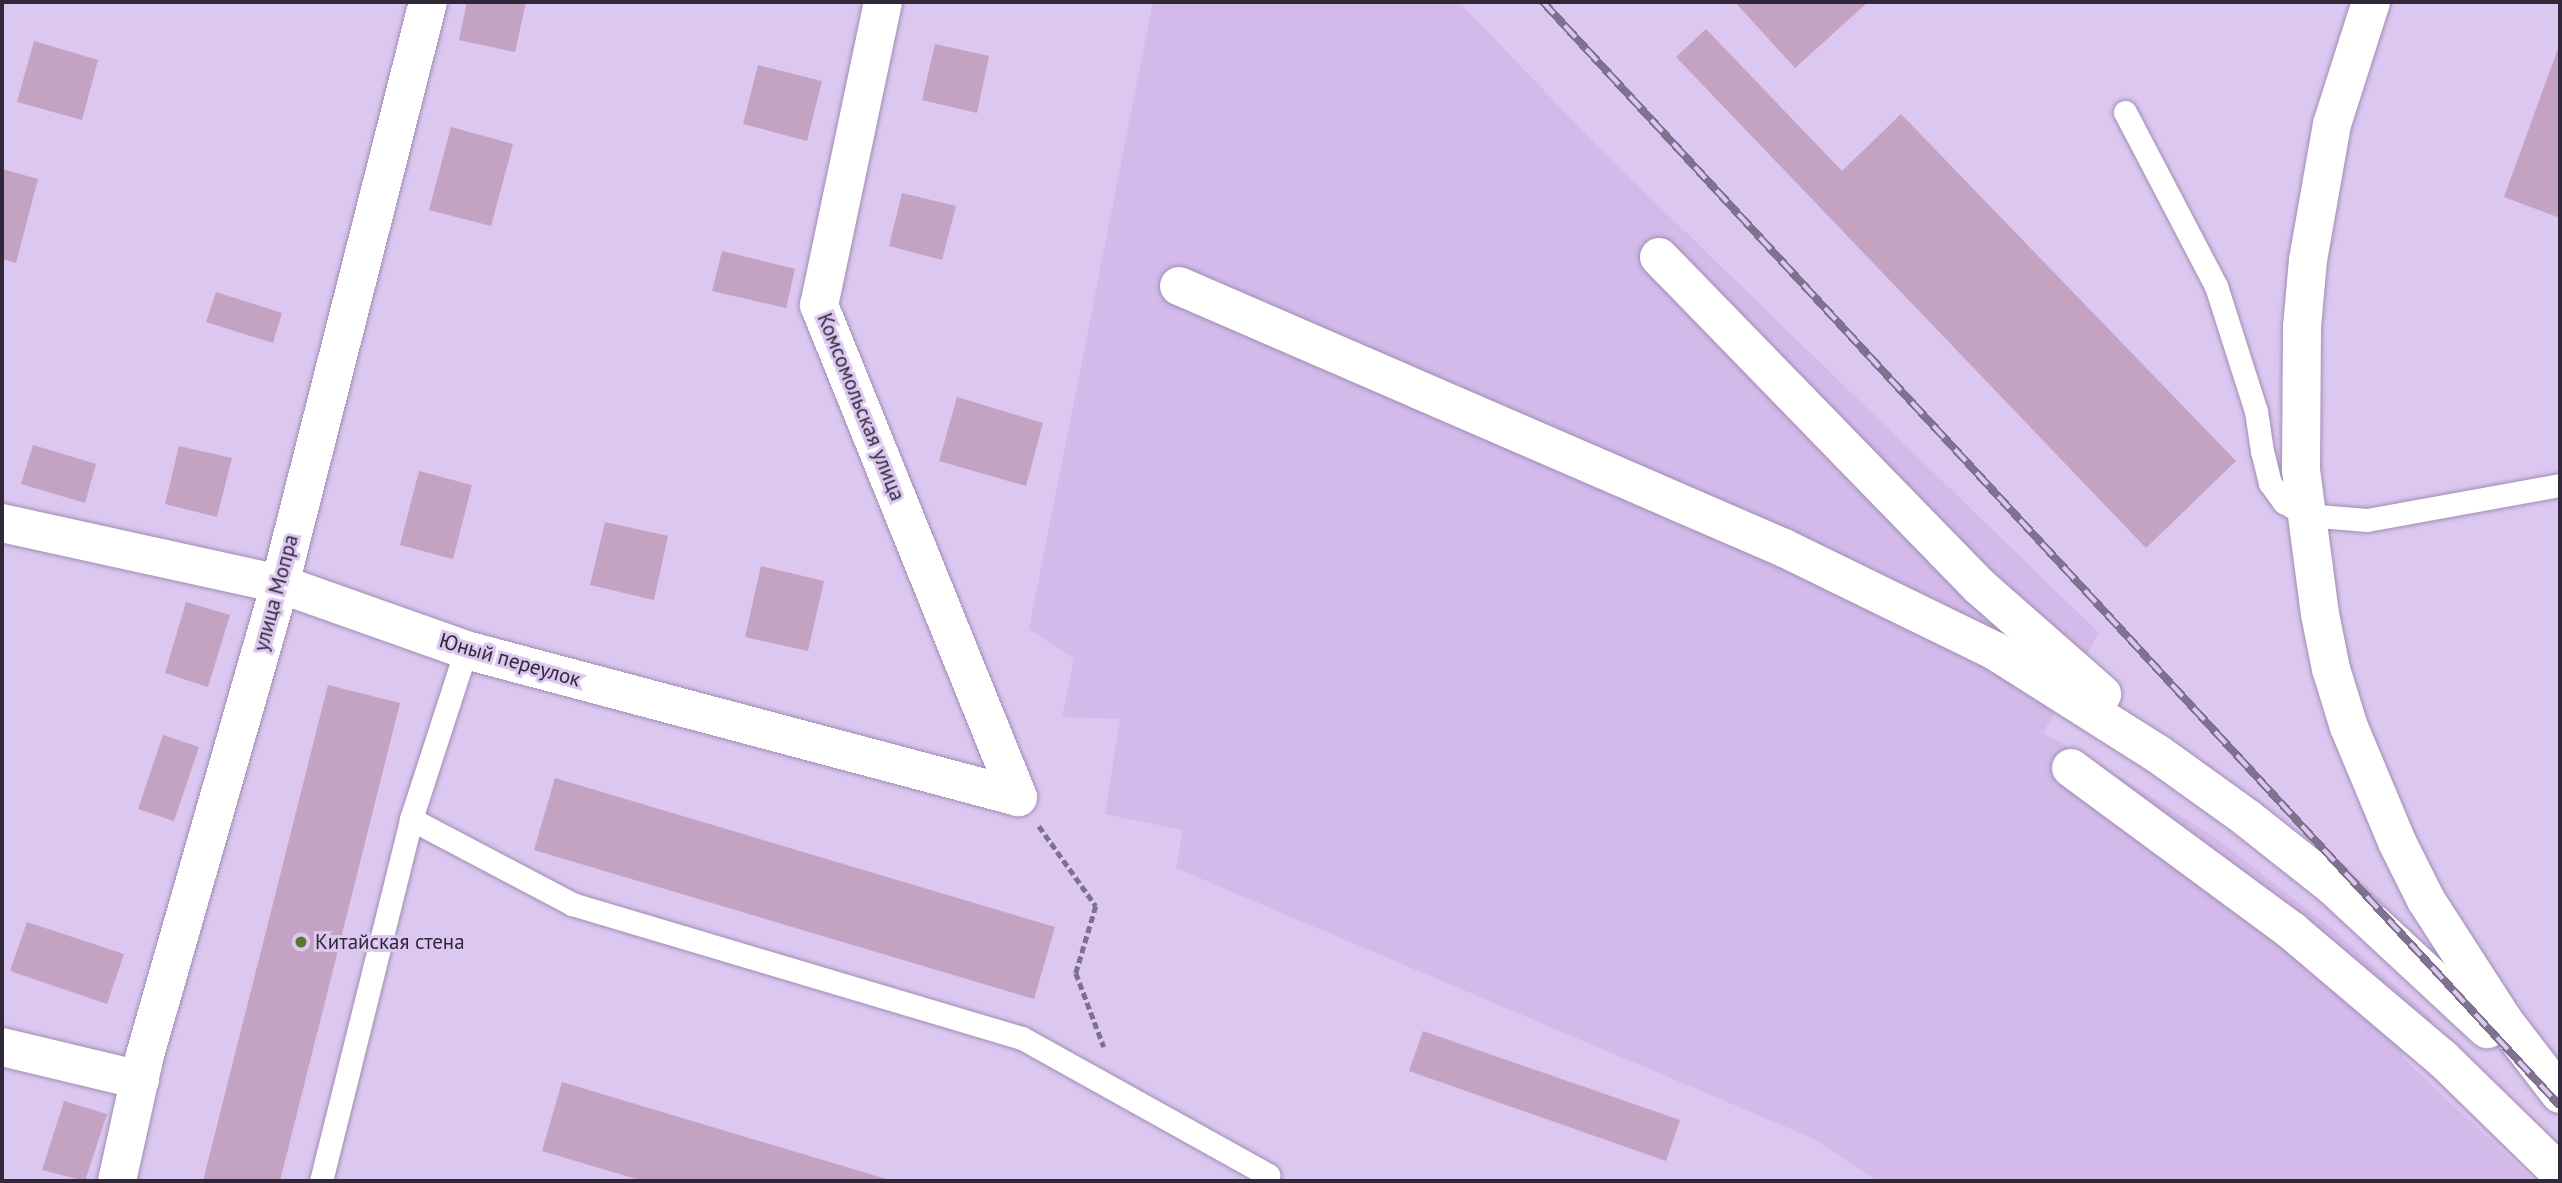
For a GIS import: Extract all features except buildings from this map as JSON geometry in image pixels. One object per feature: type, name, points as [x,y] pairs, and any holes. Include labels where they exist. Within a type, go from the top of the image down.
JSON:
[{"type":"street","name":"улица Мопра","points":[[117,1181],[140,1080],[280,584],[428,2]]},
{"type":"street","name":"Комсомольская улица","points":[[883,2],[819,305],[1018,797]]},
{"type":"street","points":[[2371,2],[2332,124],[2308,260],[2301,327],[2301,470],[2331,669],[2349,727],[2392,831],[2426,900],[2460,957],[2504,1021],[2560,1094]]},
{"type":"street","points":[[1659,257],[1979,586],[2247,818],[2334,887],[2487,1029]]},
{"type":"street","points":[[1179,286],[1873,589],[1995,651],[2064,693],[2158,754],[2247,818]]},
{"type":"street","name":"Юный переулок","points":[[2,523],[280,584],[466,650],[1018,797]]},
{"type":"street","points":[[2071,768],[2292,931],[2442,1058],[2560,1172]]},
{"type":"street","points":[[2,1047],[140,1080]]},
{"type":"lane","points":[[2126,112],[2216,286],[2256,411],[2270,483],[2284,502],[2306,515],[2367,520],[2560,485]]},
{"type":"lane","points":[[321,1181],[411,819],[466,650]]},
{"type":"lane","points":[[411,819],[572,904],[1022,1038],[1268,1175],[1266,1181]]},
{"type":"path","points":[[1018,797],[1096,906],[1076,973],[1122,1093]]},
{"type":"shaded area","points":[[1153,2],[1459,2],[1601,150],[2099,633],[2043,733],[2097,762],[2220,841],[2331,928],[2433,1020],[2402,1057],[2534,1181],[1878,1181],[1812,1138],[1176,868],[1183,830],[1105,814],[1120,719],[1062,717],[1074,659],[1029,629]]},
{"type":"railway","points":[[1543,2],[2560,1106]]},
{"type":"place","name":"Китайская стена","points":[[301,942]]}]
